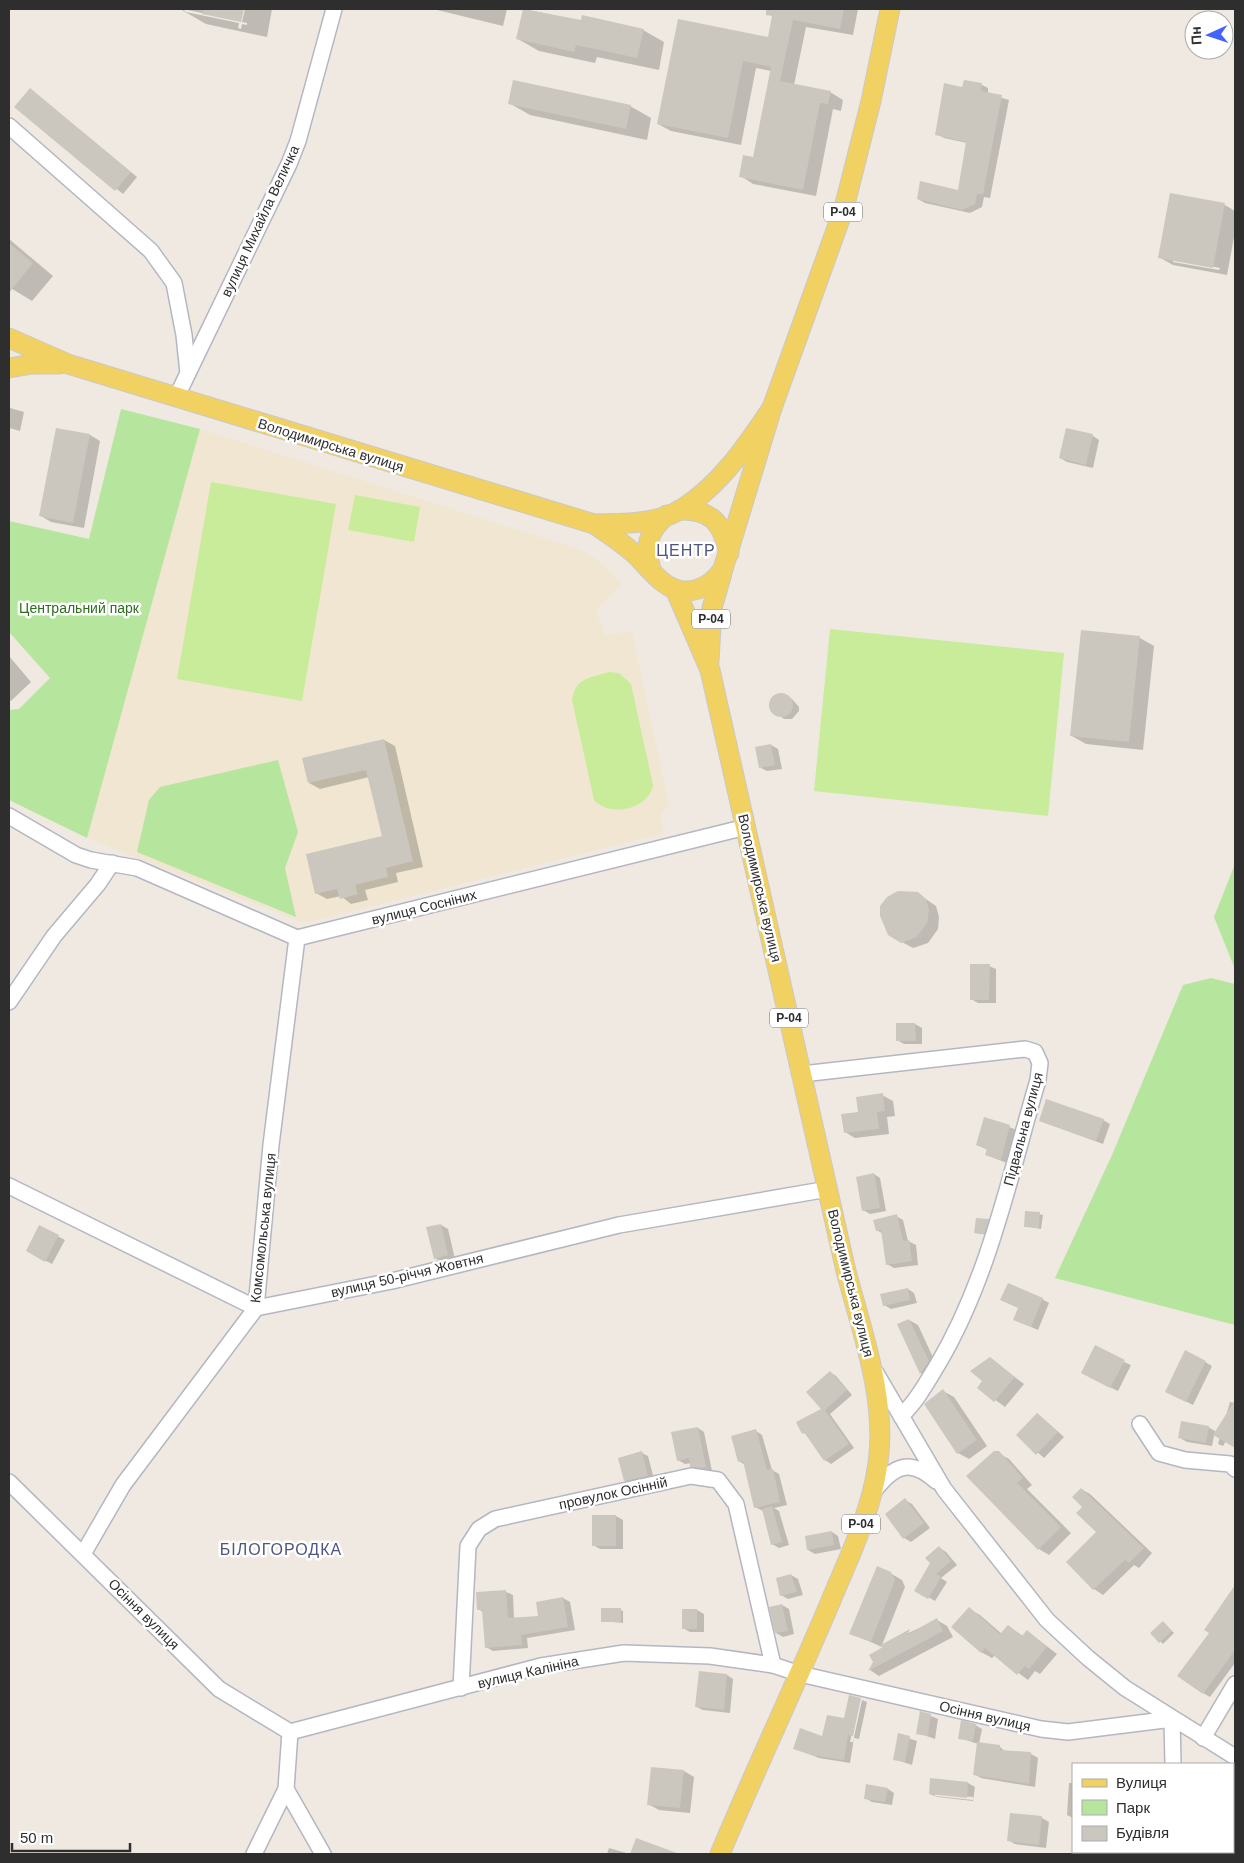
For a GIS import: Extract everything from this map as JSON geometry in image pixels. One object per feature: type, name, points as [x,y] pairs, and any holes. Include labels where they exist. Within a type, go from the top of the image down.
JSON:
[{"type":"main road","name":"Р-04","points":[[726,561],[772,408],[844,208],[869,111],[890,9]]},
{"type":"main road","name":"Володимирська вулиця","points":[[9,338],[68,364],[594,524]]},
{"type":"main road","points":[[9,338],[14,348],[14,354],[9,367]]},
{"type":"main road","name":"Володимирська вулиця","points":[[9,367],[32,364],[68,364]]},
{"type":"main road","name":"Р-04","points":[[675,589],[664,584],[651,569],[647,556],[650,532],[720,476],[746,446],[772,408]]},
{"type":"main road","points":[[594,524],[620,524],[692,510],[705,513],[715,520],[722,530],[726,561],[708,586],[686,591],[675,589]]},
{"type":"main road","points":[[594,524],[613,536],[651,569]]},
{"type":"main road","name":"Володимирська вулиця","points":[[710,670],[712,608],[726,561]]},
{"type":"main road","name":"Володимирська вулиця","points":[[675,589],[710,670],[846,1271],[871,1366]]},
{"type":"main road","name":"Р-04","points":[[720,1854],[800,1674],[856,1540],[870,1496],[878,1463],[879,1418],[871,1366]]},
{"type":"street","name":"вулиця Михайла Величка","points":[[176,398],[289,164],[298,141],[334,9]]},
{"type":"street","points":[[9,126],[152,251],[174,283],[184,335],[188,375]]},
{"type":"street","points":[[9,816],[76,855],[137,868],[296,938]]},
{"type":"street","name":"вулиця Сосніних","points":[[296,938],[746,827]]},
{"type":"street","points":[[9,1002],[54,936],[98,884],[112,864]]},
{"type":"street","name":"Комсомольська вулиця","points":[[82,1554],[123,1485],[256,1308],[271,1145],[296,938]]},
{"type":"street","name":"Підвальна вулиця","points":[[802,1074],[1024,1049],[1035,1052],[1040,1063],[1038,1080],[991,1242],[959,1330],[926,1385],[901,1416]]},
{"type":"street","points":[[9,1186],[256,1308]]},
{"type":"street","name":"вулиця 50-річчя Жовтня","points":[[256,1308],[392,1281],[505,1251],[619,1225],[828,1189]]},
{"type":"street","name":"Володимирська вулиця","points":[[871,1366],[941,1486],[1047,1620],[1124,1688],[1235,1757]]},
{"type":"street","points":[[1140,1424],[1159,1453],[1185,1460],[1230,1464],[1235,1469]]},
{"type":"street","points":[[870,1496],[885,1476],[897,1468],[911,1466],[930,1476],[941,1486]]},
{"type":"street","name":"провулок Осінній","points":[[461,1688],[468,1546],[479,1529],[495,1518],[691,1476],[718,1480],[736,1504],[773,1665]]},
{"type":"street","name":"Осіння вулиця","points":[[9,1482],[219,1689],[290,1732]]},
{"type":"street","name":"вулиця Калініна","points":[[290,1732],[541,1666],[624,1653],[710,1656],[773,1665],[800,1674]]},
{"type":"street","name":"Осіння вулиця","points":[[800,1674],[1041,1729],[1068,1732],[1172,1719]]},
{"type":"street","points":[[1203,1738],[1235,1684]]},
{"type":"street","points":[[1172,1719],[1173,1763]]},
{"type":"street","points":[[254,1854],[286,1789],[290,1732]]},
{"type":"street","points":[[286,1789],[324,1854]]},
{"type":"shaded area","points":[[200,429],[584,551],[605,566],[621,584],[596,611],[605,634],[632,632],[669,806],[661,814],[664,833],[304,923],[87,838]]},
{"type":"green space","name":"Центральний парк","points":[[121,409],[200,429],[87,838],[9,800],[9,710],[19,709],[50,678],[9,632],[9,521],[89,539]]},
{"type":"green space","points":[[211,482],[336,504],[302,701],[177,679]]},
{"type":"green space","points":[[355,495],[420,507],[414,542],[348,530]]},
{"type":"green space","points":[[830,629],[1064,653],[1048,816],[814,791]]},
{"type":"green space","points":[[609,672],[619,673],[631,684],[653,785],[650,793],[637,805],[619,809],[609,809],[601,806],[594,800],[572,700],[574,692],[580,683],[590,677]]},
{"type":"green space","points":[[278,760],[298,832],[285,868],[296,917],[137,852],[149,800],[160,787]]},
{"type":"green space","points":[[1235,864],[1235,969],[1214,917]]},
{"type":"green space","points":[[1211,978],[1235,984],[1235,1325],[1055,1278],[1112,1155],[1183,985]]},
{"type":"building","points":[[203,9],[244,9],[241,22],[202,14]]},
{"type":"building","points":[[523,9],[581,20],[582,15],[644,29],[637,58],[576,45],[574,52],[516,39]]},
{"type":"building","points":[[766,9],[844,9],[840,29],[793,20],[780,81],[831,91],[828,104],[820,103],[803,190],[739,177],[743,155],[753,157],[771,67],[743,61],[728,138],[657,124],[678,19],[768,37],[772,16],[766,15]]},
{"type":"building","points":[[513,80],[631,105],[626,129],[508,104]]},
{"type":"building","points":[[964,80],[982,83],[981,91],[1002,95],[983,194],[977,194],[975,204],[962,210],[917,199],[920,181],[958,190],[966,142],[935,135],[944,83],[962,87]]},
{"type":"building","points":[[30,88],[131,172],[115,191],[14,107]]},
{"type":"building","points":[[1170,193],[1225,203],[1213,268],[1158,258]]},
{"type":"building","points":[[9,243],[33,263],[9,293]]},
{"type":"building","points":[[56,428],[90,434],[73,523],[39,516]]},
{"type":"building","points":[[1066,428],[1093,434],[1086,465],[1059,458]]},
{"type":"building","points":[[1081,630],[1140,636],[1129,742],[1070,736]]},
{"type":"building","points":[[781,693],[789,697],[793,705],[789,713],[781,717],[773,713],[769,705],[773,697]]},
{"type":"building","points":[[384,739],[413,861],[386,868],[388,877],[355,885],[358,894],[340,899],[337,889],[315,894],[306,854],[382,836],[366,770],[308,783],[302,758]]},
{"type":"building","points":[[771,744],[775,765],[759,768],[755,747]]},
{"type":"building","points":[[898,891],[918,892],[926,899],[929,910],[927,923],[917,937],[901,943],[888,935],[880,916],[880,906],[887,897]]},
{"type":"building","points":[[970,964],[990,964],[989,1000],[970,1000]]},
{"type":"building","points":[[896,1023],[915,1023],[916,1041],[896,1041]]},
{"type":"building","points":[[883,1093],[885,1111],[877,1112],[879,1129],[844,1133],[841,1114],[858,1112],[856,1097]]},
{"type":"building","points":[[1046,1099],[1104,1119],[1096,1141],[1039,1121]]},
{"type":"building","points":[[984,1117],[1010,1125],[1001,1160],[985,1155],[987,1149],[976,1145]]},
{"type":"building","points":[[874,1173],[880,1208],[862,1211],[856,1177]]},
{"type":"building","points":[[1025,1211],[1040,1212],[1039,1228],[1024,1227]]},
{"type":"building","points":[[897,1214],[903,1241],[909,1240],[912,1261],[886,1265],[881,1230],[876,1231],[873,1220]]},
{"type":"building","points":[[976,1218],[989,1219],[984,1234],[974,1233]]},
{"type":"building","points":[[441,1224],[448,1255],[434,1259],[426,1227]]},
{"type":"building","points":[[39,1225],[59,1235],[45,1262],[26,1251]]},
{"type":"building","points":[[1008,1283],[1043,1298],[1031,1327],[1013,1320],[1018,1308],[1000,1300]]},
{"type":"building","points":[[908,1288],[910,1300],[883,1306],[880,1294]]},
{"type":"building","points":[[909,1319],[929,1361],[920,1374],[897,1324]]},
{"type":"building","points":[[1095,1345],[1125,1360],[1110,1388],[1081,1373]]},
{"type":"building","points":[[1185,1350],[1206,1361],[1186,1402],[1165,1392]]},
{"type":"building","points":[[990,1357],[1015,1377],[994,1402],[977,1388],[982,1381],[970,1371]]},
{"type":"building","points":[[830,1371],[847,1390],[825,1410],[849,1444],[824,1461],[804,1432],[802,1434],[796,1422],[821,1409],[806,1392]]},
{"type":"building","points":[[943,1389],[977,1440],[957,1454],[924,1404]]},
{"type":"building","points":[[1235,1400],[1235,1448],[1213,1435]]},
{"type":"building","points":[[1037,1413],[1058,1432],[1036,1455],[1016,1435]]},
{"type":"building","points":[[1181,1421],[1209,1426],[1206,1443],[1178,1438]]},
{"type":"building","points":[[698,1427],[706,1467],[701,1468],[690,1467],[689,1458],[677,1461],[671,1432]]},
{"type":"building","points":[[756,1429],[767,1470],[773,1469],[780,1502],[754,1508],[743,1461],[738,1462],[731,1436]]},
{"type":"building","points":[[642,1451],[648,1476],[624,1481],[618,1458]]},
{"type":"building","points":[[994,1451],[999,1451],[1023,1478],[1017,1483],[1061,1527],[1038,1550],[966,1476]]},
{"type":"building","points":[[1081,1488],[1144,1548],[1129,1563],[1125,1560],[1093,1590],[1066,1562],[1096,1532],[1076,1513],[1082,1507],[1072,1497]]},
{"type":"building","points":[[905,1498],[924,1523],[903,1539],[885,1514]]},
{"type":"building","points":[[772,1506],[782,1542],[771,1545],[762,1509]]},
{"type":"building","points":[[592,1515],[616,1515],[616,1546],[592,1546]]},
{"type":"building","points":[[832,1531],[834,1545],[807,1550],[805,1536]]},
{"type":"building","points":[[939,1546],[951,1561],[936,1574],[941,1577],[928,1599],[914,1591],[930,1563],[925,1558]]},
{"type":"building","points":[[877,1566],[891,1572],[895,1580],[871,1642],[849,1634]]},
{"type":"building","points":[[791,1574],[797,1592],[780,1596],[776,1578]]},
{"type":"building","points":[[1235,1585],[1235,1650],[1203,1694],[1177,1676],[1209,1633],[1204,1630]]},
{"type":"building","points":[[506,1590],[508,1618],[538,1616],[536,1602],[563,1597],[568,1627],[521,1635],[522,1645],[485,1648],[482,1610],[477,1610],[476,1592]]},
{"type":"building","points":[[782,1604],[788,1631],[775,1633],[769,1607]]},
{"type":"building","points":[[969,1607],[1000,1634],[1008,1625],[1022,1636],[1027,1630],[1047,1647],[1029,1669],[1025,1666],[1017,1675],[985,1648],[981,1653],[951,1627]]},
{"type":"building","points":[[601,1608],[621,1608],[621,1622],[601,1622]]},
{"type":"building","points":[[682,1609],[697,1609],[697,1629],[682,1629]]},
{"type":"building","points":[[937,1618],[943,1631],[868,1671],[873,1662],[869,1655],[883,1647],[879,1646],[910,1629],[907,1635]]},
{"type":"building","points":[[1163,1621],[1172,1631],[1159,1643],[1150,1633]]},
{"type":"building","points":[[699,1671],[727,1674],[724,1710],[695,1707]]},
{"type":"building","points":[[849,1695],[861,1698],[853,1736],[848,1735],[844,1760],[811,1755],[793,1749],[800,1728],[822,1736],[827,1715],[844,1718]]},
{"type":"building","points":[[920,1711],[931,1714],[928,1736],[916,1734]]},
{"type":"building","points":[[961,1720],[976,1724],[973,1741],[958,1739]]},
{"type":"building","points":[[898,1733],[910,1736],[905,1762],[893,1760]]},
{"type":"building","points":[[977,1742],[1000,1745],[1000,1750],[1031,1752],[1029,1784],[973,1775]]},
{"type":"building","points":[[651,1767],[684,1770],[680,1808],[647,1805]]},
{"type":"building","points":[[930,1778],[968,1782],[967,1798],[929,1794]]},
{"type":"building","points":[[866,1784],[888,1788],[885,1802],[864,1799]]},
{"type":"building","points":[[1010,1813],[1042,1816],[1039,1845],[1007,1841]]},
{"type":"building","points":[[636,1838],[677,1853],[677,1854],[630,1854]]},
{"type":"district","name":"ЦЕНТР","points":[[686,550]]},
{"type":"district","name":"БІЛОГОРОДКА","points":[[281,1549]]}]
